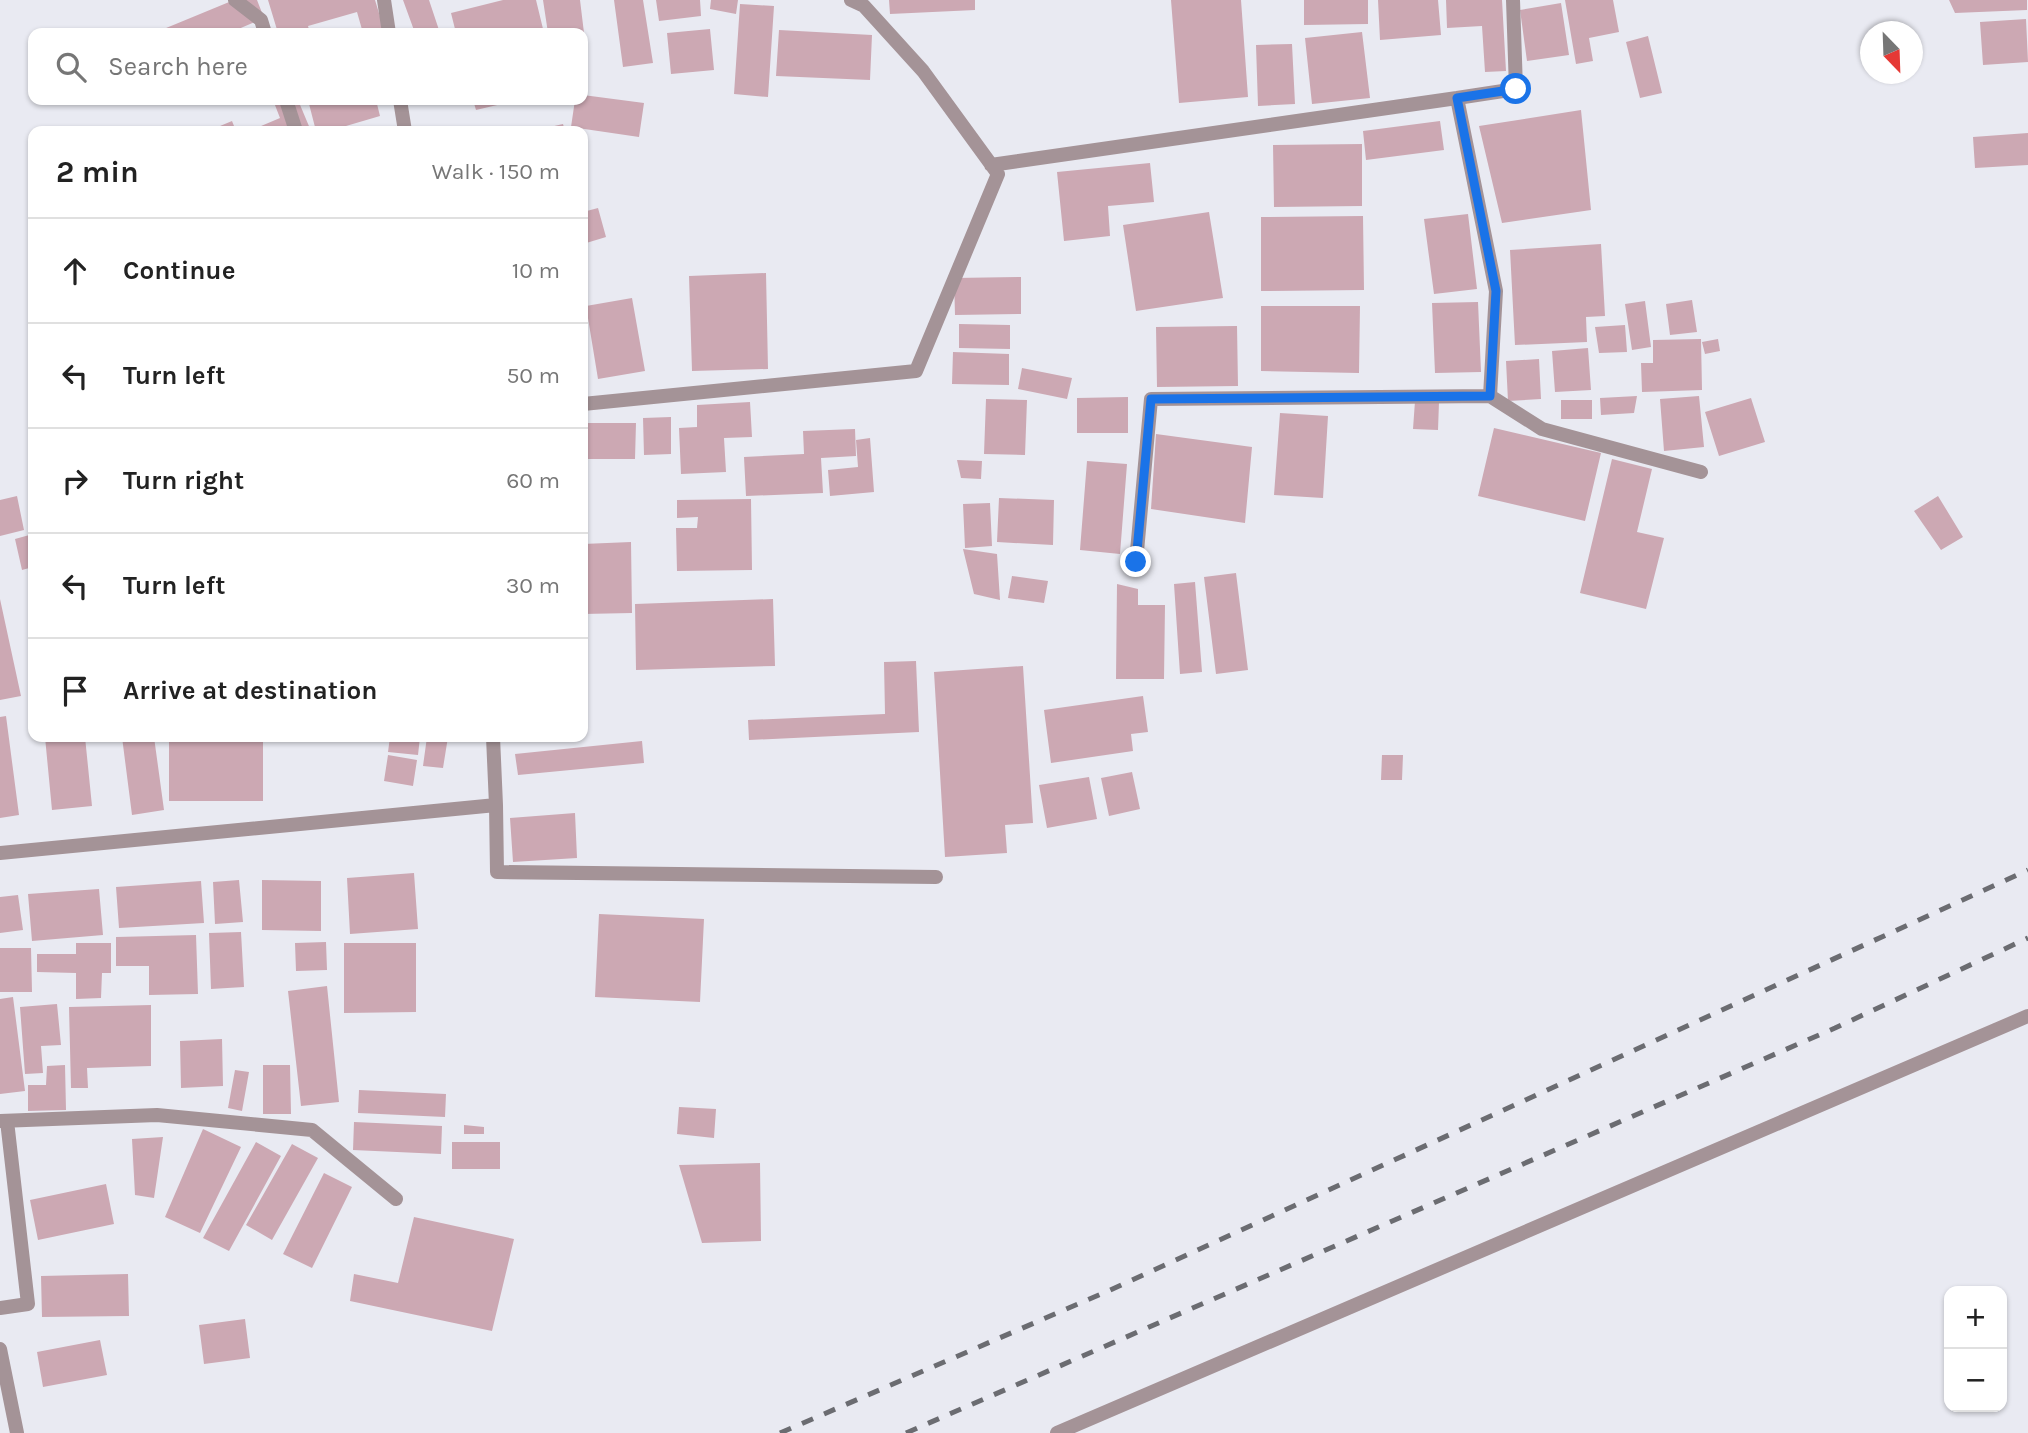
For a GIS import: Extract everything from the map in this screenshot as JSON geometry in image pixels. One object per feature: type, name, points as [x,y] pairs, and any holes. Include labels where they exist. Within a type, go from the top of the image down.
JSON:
[{"type":"street","points":[[235,0],[261,20],[263,28]]},
{"type":"street","points":[[384,0],[388,28]]},
{"type":"street","points":[[588,404],[916,371],[998,174],[923,71],[864,6],[851,0]]},
{"type":"street","points":[[991,164],[1516,89],[1513,0]]},
{"type":"street","points":[[1457,98],[1496,291],[1490,396]]},
{"type":"street","points":[[288,105],[294,126]]},
{"type":"street","points":[[401,105],[404,126]]},
{"type":"street","points":[[1136,562],[1151,399],[1490,396],[1542,429],[1701,472]]},
{"type":"street","points":[[493,742],[497,872],[936,877]]},
{"type":"street","points":[[0,853],[496,805]]},
{"type":"street","points":[[1057,1433],[2028,1016]]},
{"type":"street","points":[[0,1308],[28,1304],[3,1121],[157,1115],[312,1130],[396,1199]]},
{"type":"street","points":[[0,1349],[17,1433]]},
{"type":"building","points":[[234,0],[257,0],[264,18],[241,28],[166,28]]},
{"type":"building","points":[[268,0],[375,0],[383,28],[362,28],[357,12],[309,28],[276,28]]},
{"type":"building","points":[[403,0],[429,0],[438,28],[413,28]]},
{"type":"building","points":[[503,0],[536,0],[543,28],[455,28],[451,13]]},
{"type":"building","points":[[543,0],[580,0],[583,28],[547,28]]},
{"type":"building","points":[[614,0],[643,0],[653,63],[623,67]]},
{"type":"building","points":[[656,0],[700,0],[701,16],[659,21]]},
{"type":"building","points":[[711,0],[738,0],[736,14],[710,9]]},
{"type":"building","points":[[889,0],[975,0],[975,10],[890,14]]},
{"type":"building","points":[[1171,0],[1241,0],[1248,97],[1179,103]]},
{"type":"building","points":[[1304,0],[1368,0],[1368,24],[1304,25]]},
{"type":"building","points":[[1378,0],[1438,0],[1441,35],[1380,40]]},
{"type":"building","points":[[1446,0],[1502,0],[1506,71],[1485,72],[1482,26],[1447,28]]},
{"type":"building","points":[[1565,0],[1613,0],[1619,32],[1589,38],[1593,61],[1576,64]]},
{"type":"building","points":[[1949,0],[2027,0],[2027,10],[1955,13]]},
{"type":"building","points":[[1561,3],[1569,55],[1527,61],[1520,10]]},
{"type":"building","points":[[740,4],[774,6],[768,97],[734,94]]},
{"type":"building","points":[[2026,19],[2028,62],[1983,65],[1980,22]]},
{"type":"building","points":[[710,29],[714,70],[671,74],[667,33]]},
{"type":"building","points":[[779,30],[872,35],[870,80],[776,76]]},
{"type":"building","points":[[1362,32],[1370,98],[1312,104],[1305,38]]},
{"type":"building","points":[[1648,36],[1662,93],[1640,98],[1626,42]]},
{"type":"building","points":[[1292,44],[1295,104],[1258,106],[1256,45]]},
{"type":"building","points":[[588,96],[644,103],[639,137],[588,130],[588,126],[571,126],[574,105],[588,105]]},
{"type":"building","points":[[275,105],[300,105],[309,126],[261,126],[280,118]]},
{"type":"building","points":[[309,105],[377,105],[380,116],[346,126],[315,126]]},
{"type":"building","points":[[474,105],[497,105],[476,110]]},
{"type":"building","points":[[1581,110],[1591,210],[1502,223],[1479,126]]},
{"type":"building","points":[[232,121],[234,126],[220,126]]},
{"type":"building","points":[[1440,121],[1444,150],[1366,160],[1363,131]]},
{"type":"building","points":[[2028,133],[2028,165],[1975,168],[1973,137]]},
{"type":"building","points":[[1362,144],[1362,206],[1274,207],[1273,145]]},
{"type":"building","points":[[1150,163],[1154,202],[1108,206],[1110,236],[1064,241],[1057,172]]},
{"type":"building","points":[[598,208],[606,237],[588,242],[588,211]]},
{"type":"building","points":[[1209,212],[1223,298],[1136,311],[1123,225]]},
{"type":"building","points":[[1468,214],[1477,289],[1434,294],[1424,219]]},
{"type":"building","points":[[1363,216],[1364,290],[1261,291],[1261,217]]},
{"type":"building","points":[[1601,244],[1605,316],[1586,317],[1587,342],[1515,345],[1510,250]]},
{"type":"building","points":[[766,273],[768,369],[692,371],[689,276]]},
{"type":"building","points":[[1021,277],[1021,314],[955,315],[954,278]]},
{"type":"building","points":[[632,298],[645,371],[598,379],[588,306]]},
{"type":"building","points":[[1692,300],[1697,332],[1670,335],[1666,304]]},
{"type":"building","points":[[1645,301],[1651,347],[1632,350],[1625,304]]},
{"type":"building","points":[[1478,302],[1481,372],[1435,373],[1432,303]]},
{"type":"building","points":[[1261,306],[1360,306],[1359,373],[1261,371]]},
{"type":"building","points":[[959,324],[1010,325],[1010,349],[959,348]]},
{"type":"building","points":[[1625,325],[1627,352],[1599,353],[1595,327]]},
{"type":"building","points":[[1237,326],[1238,386],[1157,387],[1156,327]]},
{"type":"building","points":[[1701,339],[1702,390],[1642,392],[1641,363],[1653,363],[1653,340]]},
{"type":"building","points":[[1718,339],[1720,351],[1705,354],[1702,342]]},
{"type":"building","points":[[1588,348],[1591,390],[1555,392],[1552,351]]},
{"type":"building","points":[[953,352],[1009,354],[1009,385],[952,384]]},
{"type":"building","points":[[1539,359],[1541,399],[1508,401],[1506,361]]},
{"type":"building","points":[[1022,368],[1072,378],[1067,399],[1018,389]]},
{"type":"building","points":[[1637,396],[1634,413],[1601,415],[1600,398]]},
{"type":"building","points":[[1699,396],[1704,447],[1664,451],[1660,399]]},
{"type":"building","points":[[1128,397],[1128,433],[1077,433],[1077,398]]},
{"type":"building","points":[[1751,398],[1765,442],[1719,456],[1705,412]]},
{"type":"building","points":[[986,399],[1027,400],[1025,455],[984,454]]},
{"type":"building","points":[[1561,400],[1592,400],[1592,419],[1561,419]]},
{"type":"building","points":[[1415,401],[1439,402],[1438,430],[1413,429]]},
{"type":"building","points":[[750,402],[752,437],[724,438],[726,472],[681,474],[679,428],[697,427],[697,405]]},
{"type":"building","points":[[1280,413],[1328,416],[1323,498],[1274,495]]},
{"type":"building","points":[[671,417],[671,454],[644,455],[643,418]]},
{"type":"building","points":[[588,423],[636,423],[635,459],[588,459]]},
{"type":"building","points":[[1494,428],[1601,453],[1585,521],[1478,496]]},
{"type":"building","points":[[855,429],[856,456],[821,458],[823,493],[746,496],[744,457],[804,454],[803,431]]},
{"type":"building","points":[[1156,434],[1252,447],[1245,523],[1151,509]]},
{"type":"building","points":[[870,438],[874,492],[830,496],[828,470],[858,467],[856,440]]},
{"type":"building","points":[[1612,459],[1652,469],[1637,532],[1664,538],[1646,609],[1580,593]]},
{"type":"building","points":[[957,460],[982,461],[981,479],[961,478]]},
{"type":"building","points":[[1087,461],[1127,464],[1120,554],[1080,550]]},
{"type":"building","points":[[17,496],[24,530],[0,536],[0,500]]},
{"type":"building","points":[[1938,496],[1963,537],[1941,550],[1914,511]]},
{"type":"building","points":[[999,498],[1054,500],[1053,545],[997,542]]},
{"type":"building","points":[[751,499],[752,570],[677,571],[676,528],[697,528],[698,517],[677,518],[677,500]]},
{"type":"building","points":[[990,503],[992,546],[965,548],[963,504]]},
{"type":"building","points":[[28,535],[28,568],[22,570],[15,539]]},
{"type":"building","points":[[631,542],[632,613],[588,614],[588,544]]},
{"type":"building","points":[[963,549],[997,554],[1000,600],[974,594]]},
{"type":"building","points":[[1236,573],[1248,670],[1216,674],[1204,577]]},
{"type":"building","points":[[1012,576],[1048,581],[1044,603],[1008,598]]},
{"type":"building","points":[[1195,582],[1202,672],[1180,674],[1174,584]]},
{"type":"building","points":[[1117,584],[1138,589],[1138,605],[1165,605],[1164,679],[1116,679]]},
{"type":"building","points":[[0,599],[21,696],[0,700]]},
{"type":"building","points":[[773,599],[775,666],[636,670],[635,604]]},
{"type":"building","points":[[916,661],[919,732],[749,740],[748,720],[885,714],[884,662]]},
{"type":"building","points":[[1023,666],[1033,823],[1005,825],[1007,853],[945,857],[934,672]]},
{"type":"building","points":[[1143,696],[1148,732],[1131,734],[1133,751],[1051,763],[1044,710]]},
{"type":"building","points":[[6,716],[19,815],[0,818],[0,717]]},
{"type":"building","points":[[642,741],[644,763],[518,775],[515,754]]},
{"type":"building","points":[[45,742],[86,742],[92,806],[52,810]]},
{"type":"building","points":[[123,742],[155,742],[164,810],[132,815]]},
{"type":"building","points":[[169,742],[263,742],[263,801],[169,801]]},
{"type":"building","points":[[389,742],[419,742],[418,755],[388,752]]},
{"type":"building","points":[[426,742],[447,742],[443,768],[423,766]]},
{"type":"building","points":[[388,755],[417,760],[413,786],[384,781]]},
{"type":"building","points":[[1382,755],[1403,755],[1402,780],[1381,780]]},
{"type":"building","points":[[1132,772],[1140,809],[1109,816],[1101,778]]},
{"type":"building","points":[[1089,777],[1097,819],[1047,828],[1039,785]]},
{"type":"building","points":[[575,813],[577,858],[513,862],[510,818]]},
{"type":"building","points":[[414,873],[418,929],[350,934],[347,878]]},
{"type":"building","points":[[239,880],[243,922],[215,924],[213,882]]},
{"type":"building","points":[[262,880],[321,881],[321,931],[262,930]]},
{"type":"building","points":[[201,881],[204,923],[119,928],[116,887]]},
{"type":"building","points":[[99,889],[103,935],[32,941],[28,894]]},
{"type":"building","points":[[18,895],[23,930],[0,933],[0,897]]},
{"type":"building","points":[[599,914],[704,919],[700,1002],[595,997]]},
{"type":"building","points":[[241,932],[244,987],[211,989],[209,933]]},
{"type":"building","points":[[196,935],[198,994],[149,995],[149,966],[116,966],[116,937]]},
{"type":"building","points":[[326,942],[327,970],[296,971],[295,943]]},
{"type":"building","points":[[76,943],[111,943],[111,973],[102,973],[101,998],[76,999],[76,973],[37,972],[37,954],[76,954]]},
{"type":"building","points":[[344,943],[416,943],[416,1012],[344,1013]]},
{"type":"building","points":[[0,948],[31,948],[32,992],[0,992]]},
{"type":"building","points":[[327,986],[339,1102],[301,1106],[288,991]]},
{"type":"building","points":[[13,997],[25,1091],[0,1094],[0,999]]},
{"type":"building","points":[[57,1004],[61,1045],[41,1046],[43,1073],[25,1074],[20,1007]]},
{"type":"building","points":[[151,1005],[151,1066],[87,1068],[88,1088],[71,1088],[69,1007]]},
{"type":"building","points":[[222,1039],[223,1086],[181,1088],[180,1041]]},
{"type":"building","points":[[65,1065],[66,1110],[28,1111],[28,1085],[46,1085],[47,1066]]},
{"type":"building","points":[[263,1065],[290,1065],[291,1114],[263,1114]]},
{"type":"building","points":[[235,1070],[249,1072],[242,1111],[228,1108]]},
{"type":"building","points":[[359,1090],[446,1094],[445,1117],[358,1113]]},
{"type":"building","points":[[679,1107],[716,1109],[714,1138],[677,1134]]},
{"type":"building","points":[[354,1122],[442,1126],[441,1154],[353,1150]]},
{"type":"building","points":[[464,1125],[484,1127],[484,1134],[464,1134]]},
{"type":"building","points":[[203,1129],[241,1147],[200,1233],[165,1217]]},
{"type":"building","points":[[163,1137],[154,1198],[135,1195],[132,1139]]},
{"type":"building","points":[[256,1142],[281,1156],[229,1251],[203,1238]]},
{"type":"building","points":[[452,1142],[500,1142],[500,1169],[452,1169]]},
{"type":"building","points":[[292,1144],[318,1158],[272,1240],[246,1225]]},
{"type":"building","points":[[760,1163],[761,1241],[702,1243],[679,1165]]},
{"type":"building","points":[[324,1173],[352,1187],[312,1268],[283,1254]]},
{"type":"building","points":[[106,1184],[114,1224],[38,1240],[30,1200]]},
{"type":"building","points":[[414,1217],[514,1239],[492,1331],[350,1301],[354,1274],[398,1283]]},
{"type":"building","points":[[128,1274],[129,1316],[42,1317],[41,1276]]},
{"type":"building","points":[[245,1319],[250,1358],[204,1364],[199,1325]]},
{"type":"building","points":[[100,1340],[107,1375],[43,1387],[37,1352]]},
{"type":"railway","points":[[780,1433],[1108,1291],[2028,870]]},
{"type":"railway","points":[[906,1433],[1835,1028],[2028,938]]},
{"type":"route","points":[[1136,562],[1151,399],[1490,396],[1496,291],[1457,98],[1516,89]]}]
